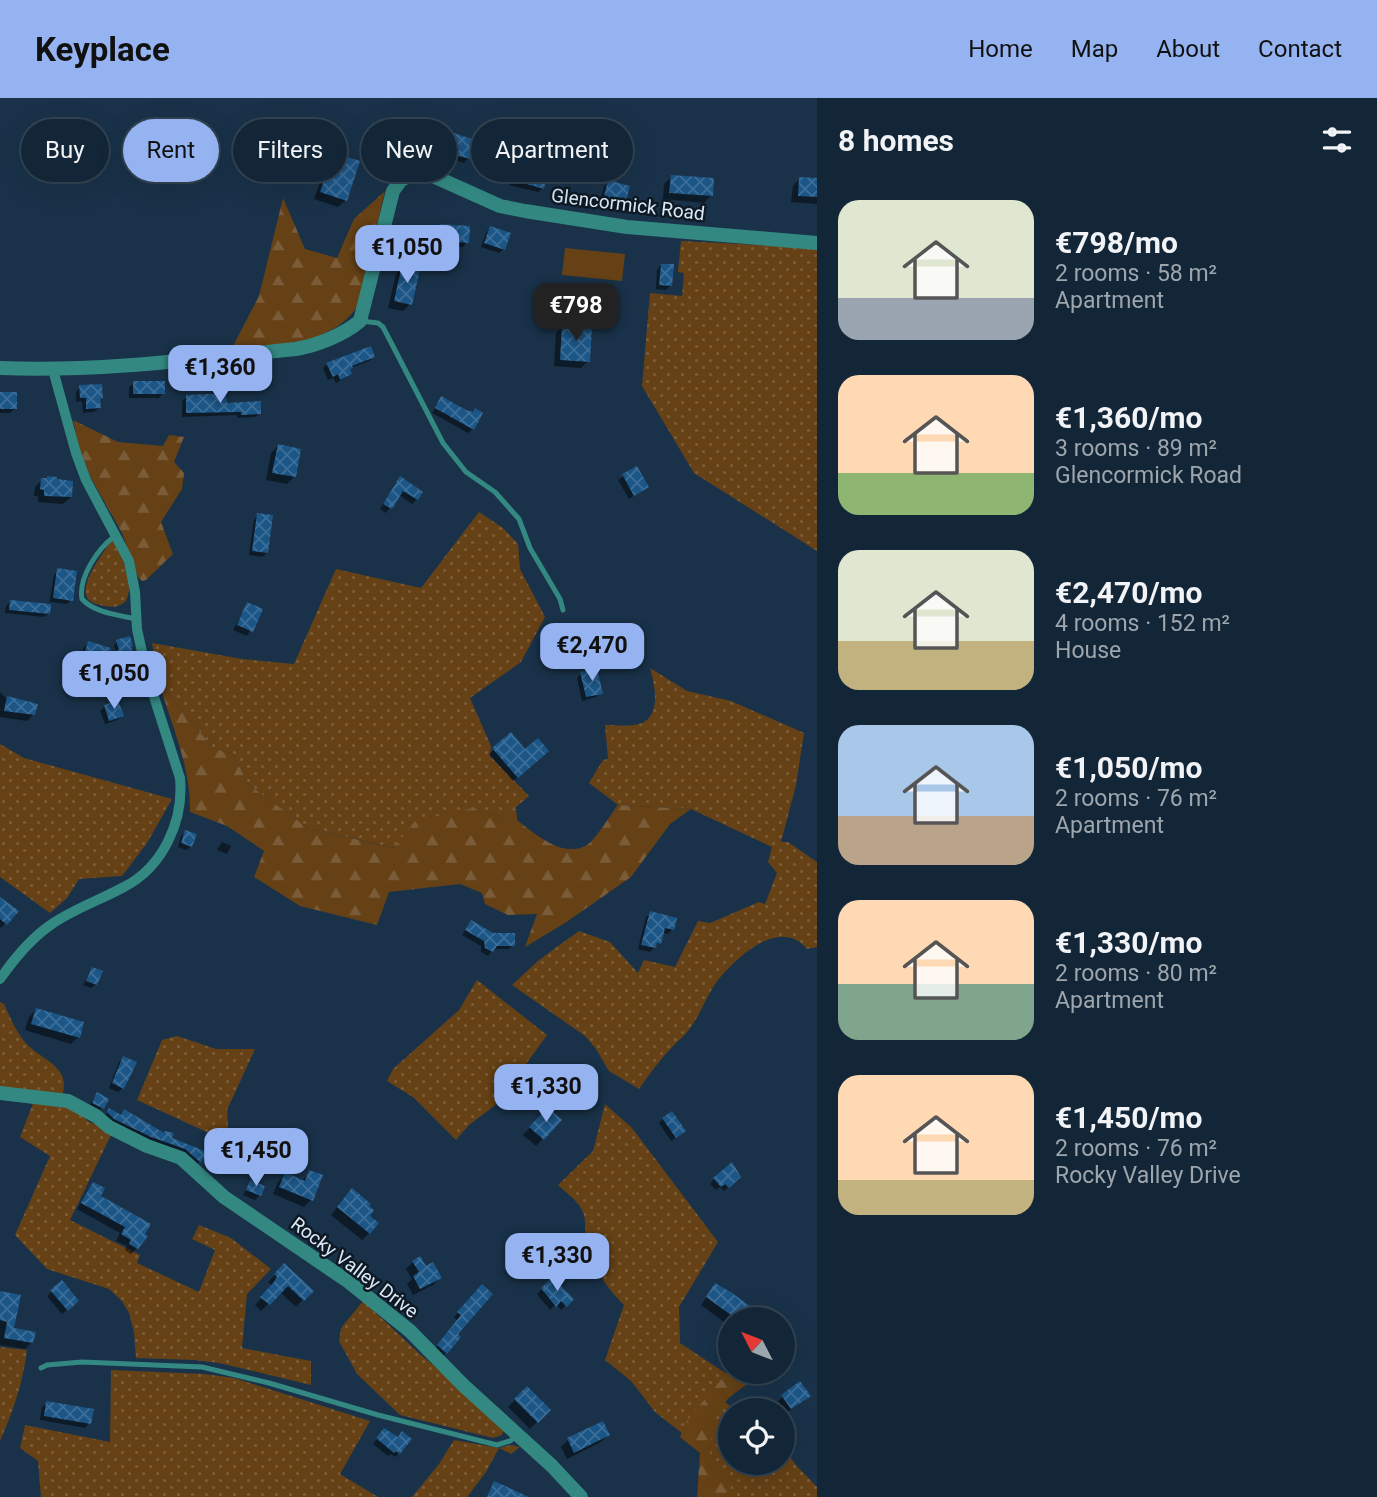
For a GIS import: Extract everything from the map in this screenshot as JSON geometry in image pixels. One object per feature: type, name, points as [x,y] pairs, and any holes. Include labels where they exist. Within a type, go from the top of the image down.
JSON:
[{"type":"street","name":"Glencormick Road","points":[[360,321],[393,191],[401,180],[415,173],[433,176],[500,206],[526,211],[627,227],[817,243]]},
{"type":"street","points":[[0,368],[46,370],[190,361],[296,349],[335,336],[360,321]]},
{"type":"street","points":[[0,979],[11,963],[51,925],[145,874],[161,855],[171,835],[181,794],[180,778],[150,687],[136,619],[135,592],[129,561],[86,480],[46,370]]},
{"type":"street","name":"Rocky Valley Drive","points":[[0,1093],[68,1101],[147,1146],[181,1158],[224,1197],[377,1303],[410,1331],[463,1385],[520,1435],[580,1497]]},
{"type":"lane","points":[[360,321],[378,323],[383,327],[408,379],[455,460],[507,504],[519,519],[530,548],[550,581],[563,611]]},
{"type":"lane","points":[[116,535],[89,566],[84,579],[82,599],[102,611],[136,619]]},
{"type":"lane","points":[[41,1368],[82,1362],[202,1367],[497,1445],[520,1435]]},
{"type":"green space","points":[[385,191],[359,304],[348,318],[319,336],[302,341],[232,348],[259,296],[283,198],[305,249],[337,258],[354,219]]},
{"type":"green space","points":[[681,241],[817,248],[817,551],[694,473],[642,386],[650,293],[682,296],[684,273],[678,272]]},
{"type":"green space","points":[[565,248],[625,254],[622,281],[562,275]]},
{"type":"green space","points":[[73,420],[118,442],[163,446],[169,435],[184,437],[174,462],[184,473],[182,489],[161,522],[173,554],[146,580],[142,581],[138,577],[122,533],[91,478],[80,451]]},
{"type":"green space","points":[[479,512],[503,528],[518,544],[520,569],[545,617],[521,662],[470,698],[491,746],[490,756],[529,796],[504,817],[474,808],[395,848],[308,828],[248,784],[233,754],[213,748],[159,682],[152,643],[242,659],[294,664],[336,569],[421,588]]},
{"type":"green space","points":[[112,539],[123,561],[129,585],[126,601],[114,607],[90,601],[86,594],[86,585],[95,564]]},
{"type":"green space","points":[[650,668],[687,691],[731,701],[804,733],[796,785],[781,842],[788,842],[817,862],[817,947],[807,949],[796,940],[784,937],[772,938],[747,951],[718,980],[692,1025],[661,1059],[639,1089],[609,1071],[585,1036],[512,985],[539,960],[579,931],[610,942],[638,973],[644,960],[675,967],[698,921],[710,923],[759,902],[765,904],[777,873],[768,862],[772,847],[691,809],[618,805],[589,783],[603,760],[608,759],[605,725],[635,725],[646,721],[651,715],[655,700]]},
{"type":"green space","points":[[159,682],[213,748],[233,754],[248,784],[308,828],[394,848],[415,821],[474,808],[504,817],[516,806],[517,820],[541,838],[559,847],[578,849],[591,842],[618,805],[691,809],[670,824],[631,877],[525,947],[537,914],[508,915],[485,904],[482,893],[460,884],[389,892],[377,925],[300,906],[254,877],[264,851],[227,826],[190,812],[184,762]]},
{"type":"green space","points":[[0,744],[24,758],[172,799],[147,843],[122,876],[79,879],[67,898],[50,913],[0,877]]},
{"type":"green space","points":[[477,980],[547,1035],[498,1103],[469,1125],[456,1140],[413,1097],[387,1081],[393,1069],[459,1010]]},
{"type":"green space","points":[[0,1002],[4,1004],[26,1044],[60,1073],[64,1087],[62,1096],[0,1087]]},
{"type":"green space","points":[[177,1036],[216,1049],[255,1049],[227,1110],[228,1127],[224,1140],[137,1100],[162,1040]]},
{"type":"green space","points":[[34,1101],[68,1106],[89,1122],[113,1131],[70,1220],[140,1255],[137,1263],[199,1292],[215,1250],[192,1239],[199,1225],[231,1238],[271,1269],[247,1294],[242,1348],[311,1361],[311,1385],[219,1363],[136,1358],[134,1332],[129,1313],[122,1301],[109,1289],[47,1269],[15,1235],[50,1156],[20,1137]]},
{"type":"green space","points":[[605,1104],[632,1128],[718,1242],[679,1307],[680,1343],[718,1368],[718,1384],[738,1384],[728,1398],[718,1398],[718,1470],[683,1434],[655,1412],[631,1381],[605,1360],[624,1305],[606,1284],[591,1258],[581,1208],[558,1185],[593,1151]]},
{"type":"green space","points":[[363,1301],[421,1355],[497,1418],[504,1430],[502,1435],[493,1438],[400,1415],[357,1374],[339,1341],[341,1328]]},
{"type":"green space","points":[[0,1347],[27,1350],[17,1397],[0,1441]]},
{"type":"green space","points":[[111,1370],[234,1378],[370,1421],[340,1474],[378,1497],[41,1497],[38,1461],[20,1448],[25,1425],[110,1442]]},
{"type":"green space","points":[[718,1383],[747,1384],[729,1398],[718,1398],[718,1414],[713,1428],[710,1457],[718,1467],[718,1475],[725,1475],[731,1483],[729,1497],[697,1497],[700,1453],[680,1437],[686,1422]]},
{"type":"green space","points":[[454,1440],[499,1448],[486,1472],[467,1497],[412,1497],[439,1464]]},
{"type":"green space","points":[[510,1445],[520,1447],[511,1454],[499,1448]]},
{"type":"green space","points":[[795,1464],[817,1487],[817,1497],[729,1497],[730,1483],[722,1475],[795,1475]]},
{"type":"building","points":[[457,134],[471,138],[470,159],[457,156]]},
{"type":"building","points":[[347,157],[360,161],[347,201],[320,192],[324,182],[347,182]]},
{"type":"building","points":[[671,175],[714,178],[713,196],[669,193]]},
{"type":"building","points":[[799,177],[817,178],[817,197],[798,196]]},
{"type":"building","points":[[520,182],[546,182],[544,189]]},
{"type":"building","points":[[608,182],[630,186],[625,206],[603,200]]},
{"type":"building","points":[[440,224],[470,226],[469,243],[439,241]]},
{"type":"building","points":[[490,226],[511,233],[505,250],[484,243]]},
{"type":"building","points":[[661,264],[674,264],[672,286],[659,285]]},
{"type":"building","points":[[402,265],[420,269],[412,305],[394,301]]},
{"type":"building","points":[[562,324],[592,326],[590,362],[560,360]]},
{"type":"building","points":[[371,346],[375,357],[352,366],[352,374],[340,380],[338,374],[333,377],[326,363]]},
{"type":"building","points":[[133,381],[165,381],[165,394],[133,394]]},
{"type":"building","points":[[102,384],[101,408],[86,409],[86,398],[80,398],[79,385]]},
{"type":"building","points":[[0,392],[17,392],[17,409],[0,409]]},
{"type":"building","points":[[226,394],[227,403],[261,401],[261,414],[186,413],[186,395]]},
{"type":"building","points":[[441,396],[466,410],[473,412],[475,408],[483,413],[474,430],[435,408]]},
{"type":"building","points":[[278,444],[301,449],[296,477],[272,473]]},
{"type":"building","points":[[637,466],[649,487],[634,496],[622,474]]},
{"type":"building","points":[[47,476],[73,481],[72,497],[44,496],[44,490],[40,489],[41,478]]},
{"type":"building","points":[[400,476],[423,492],[418,500],[403,491],[392,509],[383,504]]},
{"type":"building","points":[[257,513],[273,515],[268,553],[252,551]]},
{"type":"building","points":[[57,568],[77,571],[73,601],[53,598]]},
{"type":"building","points":[[10,600],[51,604],[50,614],[9,610]]},
{"type":"building","points":[[247,602],[263,609],[253,632],[237,625]]},
{"type":"building","points":[[130,636],[137,668],[125,672],[116,650],[119,651],[116,640]]},
{"type":"building","points":[[88,641],[111,648],[105,667],[93,663],[94,658],[84,655]]},
{"type":"building","points":[[597,668],[603,694],[586,697],[580,672]]},
{"type":"building","points":[[7,696],[38,704],[35,715],[4,711]]},
{"type":"building","points":[[118,700],[124,716],[109,721],[104,705]]},
{"type":"building","points":[[511,732],[525,749],[538,738],[549,751],[518,778],[492,748]]},
{"type":"building","points":[[185,830],[197,834],[192,847],[181,843]]},
{"type":"building","points":[[0,897],[19,911],[7,925],[0,919]]},
{"type":"building","points":[[650,911],[677,918],[674,930],[665,928],[661,944],[657,943],[656,948],[641,945]]},
{"type":"building","points":[[471,920],[493,933],[515,933],[515,946],[497,946],[493,952],[485,948],[484,941],[465,930]]},
{"type":"building","points":[[92,967],[103,971],[97,985],[86,981]]},
{"type":"building","points":[[36,1008],[84,1022],[80,1038],[31,1024]]},
{"type":"building","points":[[123,1056],[137,1062],[124,1089],[112,1083]]},
{"type":"building","points":[[97,1092],[109,1099],[104,1109],[92,1103]]},
{"type":"building","points":[[548,1107],[562,1120],[544,1140],[529,1127]]},
{"type":"building","points":[[109,1108],[121,1115],[124,1109],[164,1133],[174,1133],[172,1138],[207,1152],[201,1163],[185,1149],[151,1137],[114,1119],[107,1112]]},
{"type":"building","points":[[672,1111],[686,1131],[676,1138],[662,1118]]},
{"type":"building","points":[[732,1162],[741,1177],[729,1188],[725,1184],[721,1187],[713,1178]]},
{"type":"building","points":[[309,1170],[323,1175],[313,1201],[279,1187],[285,1172],[305,1181]]},
{"type":"building","points":[[250,1180],[265,1186],[261,1196],[246,1190]]},
{"type":"building","points":[[93,1182],[105,1188],[101,1196],[151,1224],[145,1234],[148,1236],[138,1249],[129,1244],[131,1240],[121,1234],[125,1227],[81,1203]]},
{"type":"building","points":[[352,1188],[371,1204],[369,1206],[374,1210],[370,1216],[379,1223],[370,1234],[337,1207]]},
{"type":"building","points":[[420,1256],[426,1266],[433,1262],[442,1278],[420,1289],[413,1276],[419,1272],[412,1261]]},
{"type":"building","points":[[284,1263],[314,1291],[304,1301],[288,1286],[270,1305],[260,1297],[274,1282],[277,1277],[274,1274]]},
{"type":"building","points":[[552,1277],[574,1299],[567,1307],[561,1301],[556,1307],[541,1288]]},
{"type":"building","points":[[62,1280],[79,1301],[68,1311],[50,1290]]},
{"type":"building","points":[[715,1283],[751,1307],[720,1307],[706,1297]]},
{"type":"building","points":[[482,1284],[493,1294],[458,1334],[461,1337],[447,1354],[437,1345],[461,1315],[457,1312]]},
{"type":"building","points":[[0,1291],[21,1295],[14,1328],[36,1332],[33,1343],[4,1338],[7,1322],[0,1320]]},
{"type":"building","points":[[800,1381],[811,1396],[795,1406],[795,1398],[783,1398],[781,1395]]},
{"type":"building","points":[[527,1386],[551,1410],[538,1423],[514,1399]]},
{"type":"building","points":[[46,1401],[94,1409],[91,1424],[44,1416]]},
{"type":"building","points":[[603,1421],[610,1435],[574,1453],[567,1438]]},
{"type":"building","points":[[384,1428],[398,1437],[402,1431],[412,1439],[400,1454],[396,1451],[394,1453],[376,1438]]},
{"type":"building","points":[[494,1481],[529,1497],[487,1497]]}]
